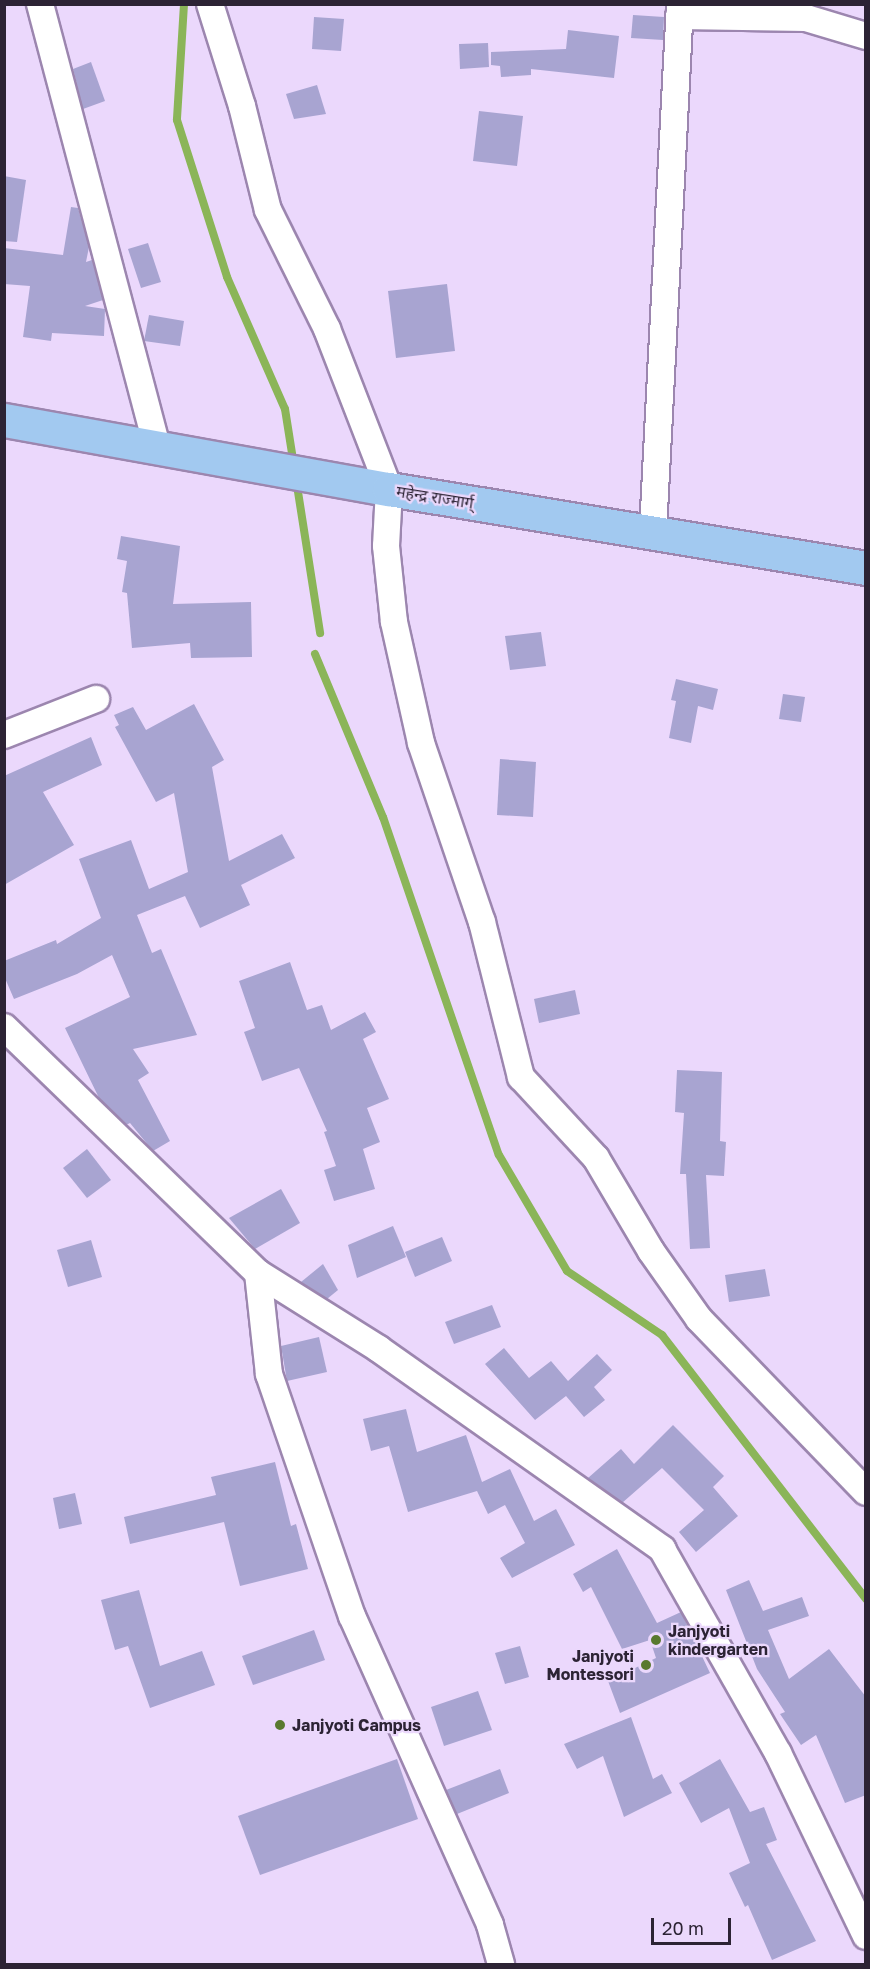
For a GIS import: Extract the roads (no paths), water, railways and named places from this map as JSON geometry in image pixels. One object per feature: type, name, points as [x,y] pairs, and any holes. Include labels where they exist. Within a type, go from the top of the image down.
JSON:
[{"type":"highway","name":"महेन्द्र राज्मार्ग्","points":[[4,420],[377,487],[654,531],[866,568]]},
{"type":"street","points":[[40,4],[157,447]]},
{"type":"street","points":[[210,4],[242,106],[268,210],[327,329],[377,487],[394,622],[421,743],[482,922],[521,1077],[596,1158],[651,1251],[699,1319],[866,1492]]},
{"type":"street","points":[[654,531],[679,10],[806,18],[866,36]]},
{"type":"street","points":[[4,735],[96,699]]},
{"type":"street","points":[[4,1027],[258,1273],[379,1349],[662,1549],[778,1754],[866,1936]]},
{"type":"street","points":[[258,1273],[269,1374],[349,1605],[490,1925],[501,1965]]},
{"type":"waterway","points":[[184,4],[177,120],[227,277],[285,409],[294,466]]},
{"type":"waterway","points":[[296,479],[320,633]]},
{"type":"waterway","points":[[315,654],[383,817],[499,1155],[567,1271],[662,1335],[866,1599]]},
{"type":"place","name":"Janjyoti kindergarten","points":[[656,1640]]},
{"type":"place","name":"Janjyoti Montessori","points":[[646,1665]]},
{"type":"place","name":"Janjyoti Campus","points":[[280,1725]]}]
